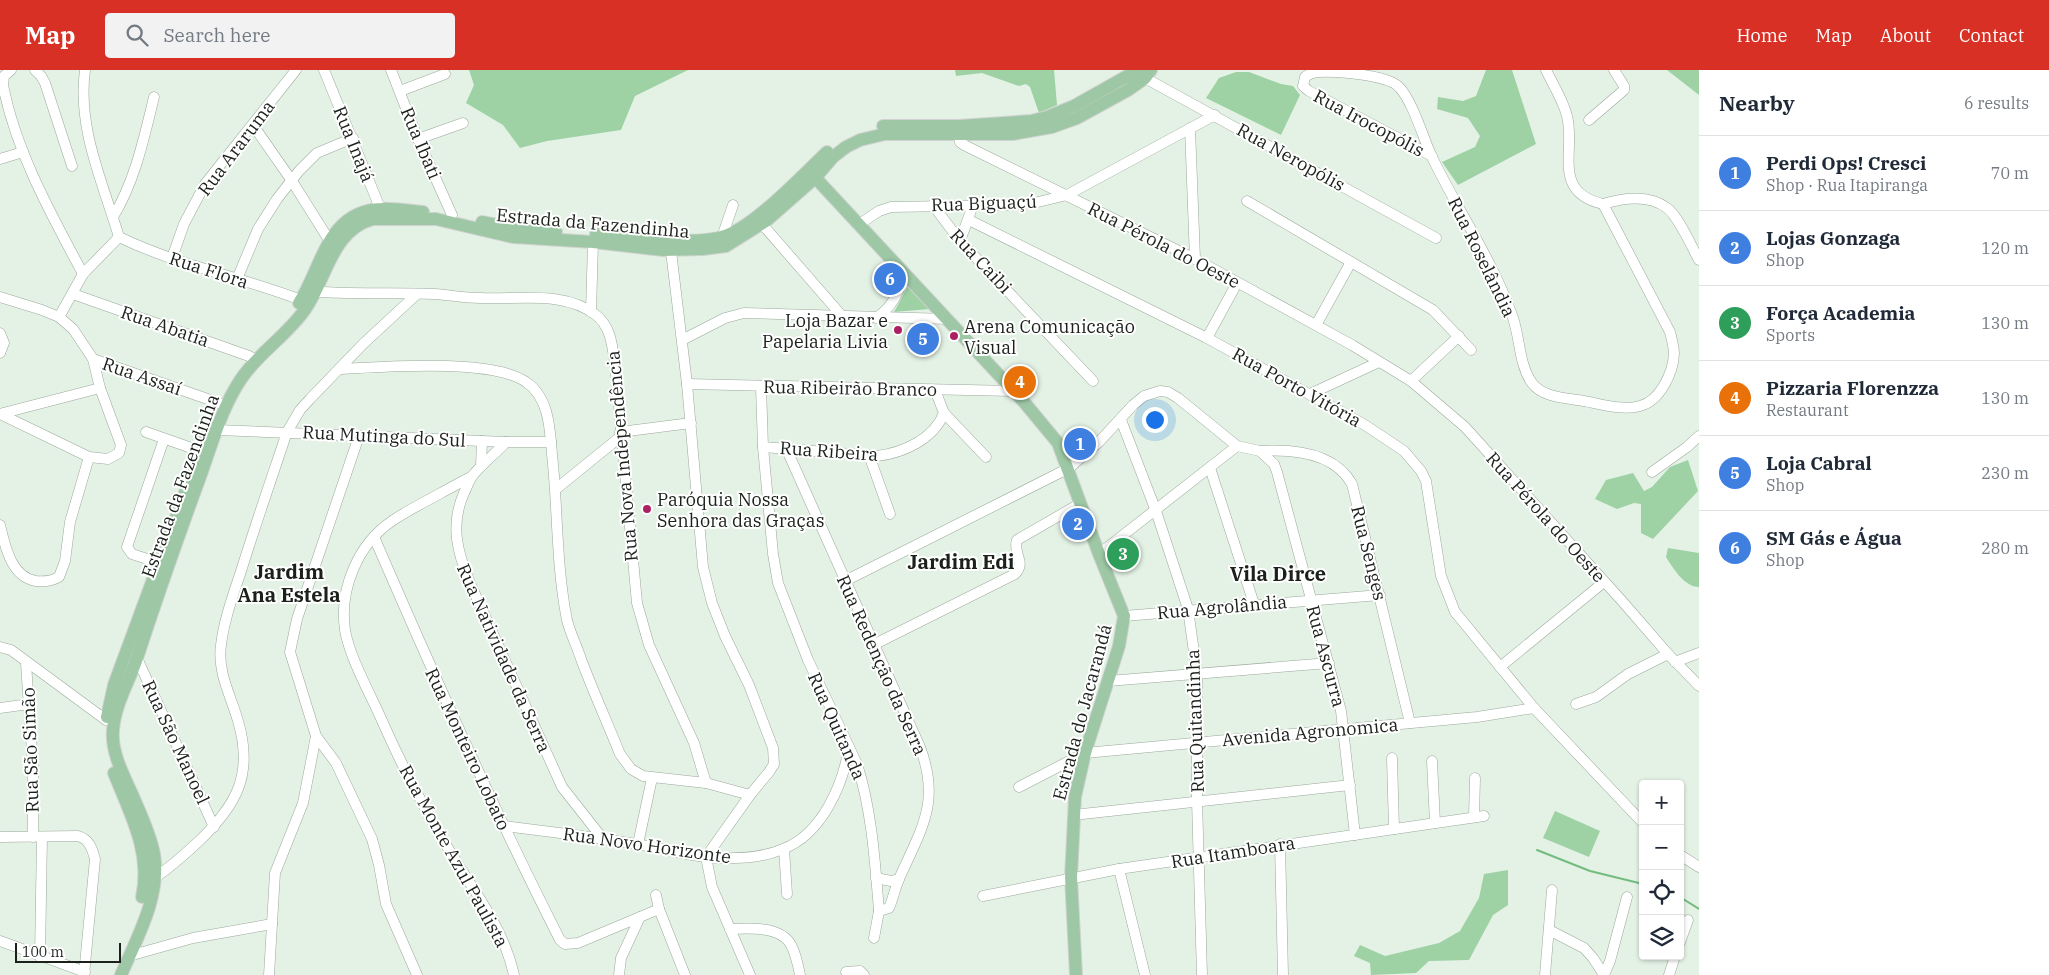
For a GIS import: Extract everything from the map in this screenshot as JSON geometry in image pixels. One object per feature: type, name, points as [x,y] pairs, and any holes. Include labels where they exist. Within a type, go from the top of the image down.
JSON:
[{"type":"main road","name":"Estrada da Fazendinha","points":[[113,975],[139,912],[149,881],[140,839],[108,756],[106,745],[106,720],[114,685],[219,403],[233,377],[280,328],[307,294],[338,245],[350,230],[380,214],[436,220],[513,237],[593,242],[726,246],[762,224],[812,174],[834,145],[861,131],[882,126],[902,125],[959,130],[1047,117],[1074,106],[1142,72]]},
{"type":"main road","name":"Estrada da Fazendinha","points":[[307,294],[329,240],[338,229],[355,216],[380,214],[452,215],[512,228],[670,245],[722,237],[748,223],[812,174]]},
{"type":"main road","name":"Estrada do Jacarandá","points":[[812,174],[903,274],[948,319],[1052,435],[1062,450],[1099,554],[1124,616],[1119,646],[1085,753],[1073,814],[1071,877],[1076,975]]},
{"type":"main road","name":"Estrada da Fazendinha","points":[[120,975],[144,922],[154,855],[151,840],[121,768],[112,739],[118,707],[217,430],[233,392],[252,358]]},
{"type":"street","points":[[10,70],[4,76],[3,85],[23,152],[33,177],[83,274]]},
{"type":"street","points":[[35,70],[42,76],[45,83],[72,166]]},
{"type":"street","points":[[60,317],[83,274],[119,237],[98,172],[86,125],[84,108],[85,70]]},
{"type":"street","name":"Rua Araruma","points":[[172,258],[184,224],[205,184],[296,70]]},
{"type":"street","name":"Rua Inajá","points":[[324,70],[353,138],[380,214]]},
{"type":"street","name":"Rua Ibati","points":[[391,70],[418,139],[452,215]]},
{"type":"street","points":[[1546,70],[1567,115],[1570,138],[1567,165],[1572,181],[1584,196],[1593,202],[1603,204],[1636,198],[1656,202],[1668,208],[1699,260]]},
{"type":"street","points":[[1589,120],[1624,90],[1624,86],[1614,70]]},
{"type":"street","name":"Rua Neropólis","points":[[1142,72],[1215,115],[1436,238]]},
{"type":"street","name":"Rua Irocopólis","points":[[1404,93],[1391,81],[1378,77],[1319,72],[1305,77],[1303,81],[1303,86],[1309,91],[1432,156]]},
{"type":"street","points":[[400,91],[445,74]]},
{"type":"street","name":"Rua Roselândia","points":[[1404,93],[1432,156],[1496,276],[1513,318],[1523,364],[1532,383],[1541,390],[1561,397],[1619,406],[1640,406],[1649,402],[1658,394],[1666,381],[1672,367],[1673,347],[1670,332],[1603,204]]},
{"type":"street","points":[[113,218],[142,147],[154,97]]},
{"type":"street","name":"Rua Biguaçú","points":[[858,224],[879,211],[891,207],[1018,204],[1067,195],[1215,115]]},
{"type":"street","points":[[418,139],[463,123]]},
{"type":"street","points":[[252,125],[292,181],[329,240]]},
{"type":"street","points":[[1190,128],[1195,259]]},
{"type":"street","name":"Rua Pérola do Oeste","points":[[959,130],[960,142],[964,145],[1195,259],[1316,325],[1411,381],[1465,427],[1699,686]]},
{"type":"street","points":[[237,280],[258,229],[277,199],[317,153],[353,138]]},
{"type":"street","points":[[0,159],[23,152]]},
{"type":"street","points":[[1247,201],[1433,310],[1471,350]]},
{"type":"street","points":[[722,237],[733,205]]},
{"type":"street","name":"Rua Caibi","points":[[933,205],[960,241],[1093,381]]},
{"type":"street","points":[[960,241],[973,205]]},
{"type":"street","name":"Rua Porto Vitória","points":[[969,220],[1207,338],[1310,394],[1388,439],[1404,451],[1421,471],[1429,496],[1438,558],[1448,598],[1455,612],[1534,708],[1639,819]]},
{"type":"street","points":[[762,224],[842,316]]},
{"type":"street","name":"Rua Flora","points":[[119,237],[172,258],[237,280],[307,294]]},
{"type":"street","points":[[307,294],[417,294],[480,298],[553,299],[573,304],[592,312],[593,242]]},
{"type":"street","points":[[670,245],[687,384],[702,550],[709,593],[725,636],[748,685],[773,748],[774,764],[706,857],[712,886],[750,975]]},
{"type":"street","points":[[1316,325],[1351,262]]},
{"type":"street","points":[[876,318],[893,303],[903,274]]},
{"type":"street","points":[[1207,338],[1237,283]]},
{"type":"street","name":"Rua Abatia","points":[[73,294],[252,358]]},
{"type":"street","points":[[402,294],[403,307]]},
{"type":"street","points":[[149,881],[172,865],[214,826],[235,798],[244,755],[243,739],[219,660],[221,643],[234,592],[287,432],[300,410],[355,353],[417,294]]},
{"type":"street","points":[[0,297],[60,317],[73,329],[93,359],[100,388],[121,445],[120,453],[108,459],[89,457],[0,414]]},
{"type":"street","name":"Rua Nova Independência","points":[[592,312],[602,321],[612,340],[637,603],[649,645],[694,743],[706,784]]},
{"type":"street","points":[[682,340],[720,320],[744,313],[948,319]]},
{"type":"street","points":[[0,333],[4,343],[0,353]]},
{"type":"street","points":[[1411,381],[1459,336]]},
{"type":"street","points":[[355,353],[363,361],[381,366]]},
{"type":"street","name":"Rua Assaí","points":[[93,359],[219,403]]},
{"type":"street","points":[[1310,394],[1379,362]]},
{"type":"street","points":[[341,367],[381,366],[480,369],[508,373],[533,387],[542,400],[551,442],[556,489],[559,561],[568,622],[620,754],[631,769],[652,778],[706,784],[750,795]]},
{"type":"street","name":"Rua Ribeirão Branco","points":[[687,384],[1013,391]]},
{"type":"street","name":"Rua Quitanda","points":[[761,386],[763,447],[775,571],[808,660],[857,764],[870,818],[879,911]]},
{"type":"street","points":[[0,414],[100,388]]},
{"type":"street","points":[[935,390],[944,413],[986,457]]},
{"type":"street","points":[[845,581],[1068,468],[1089,452],[1133,405],[1144,396],[1160,391],[1168,392],[1190,406],[1237,446],[1260,451]]},
{"type":"street","name":"Rua Ribeira","points":[[763,447],[869,455],[890,454],[911,446],[939,424],[944,413]]},
{"type":"street","name":"Rua Quitandinha","points":[[1121,420],[1156,511],[1188,609],[1197,674],[1197,800],[1202,975]]},
{"type":"street","points":[[556,489],[620,435],[691,423]]},
{"type":"street","name":"Rua Mutinga do Sul","points":[[217,430],[506,442],[551,442]]},
{"type":"street","points":[[146,432],[200,451]]},
{"type":"street","points":[[359,436],[297,619],[290,652],[316,736],[336,764],[372,839],[386,904],[417,975]]},
{"type":"street","points":[[1652,472],[1688,447],[1699,436]]},
{"type":"street","points":[[159,563],[132,554],[127,547],[164,439]]},
{"type":"street","points":[[481,466],[482,441]]},
{"type":"street","name":"Rua Natividade da Serra","points":[[506,442],[472,477],[462,498],[455,534],[458,549],[470,583],[562,787],[603,839]]},
{"type":"street","points":[[1099,554],[1237,446]]},
{"type":"street","name":"Rua Redenção da Serra","points":[[786,448],[920,747],[928,772],[930,791],[924,820],[889,908],[879,911]]},
{"type":"street","name":"Rua Senges","points":[[1260,451],[1276,450],[1310,455],[1339,467],[1352,484],[1410,723]]},
{"type":"street","name":"Rua Ascurra","points":[[1260,451],[1274,464],[1277,472],[1329,664],[1345,729],[1355,835]]},
{"type":"street","points":[[869,455],[890,514]]},
{"type":"street","points":[[0,525],[6,549],[15,569],[31,580],[50,581],[59,577],[64,561],[70,522],[89,457]]},
{"type":"street","points":[[1210,468],[1254,604]]},
{"type":"street","name":"Rua Monte Azul Paulista","points":[[472,477],[390,522],[374,537],[361,552],[350,579],[345,614],[348,640],[408,779],[454,859],[492,917],[508,952],[514,975]]},
{"type":"street","points":[[441,493],[451,493],[462,498]]},
{"type":"street","points":[[873,644],[1015,574],[1021,564],[1015,546],[1017,540],[1081,503]]},
{"type":"street","name":"Rua Monteiro Lobato","points":[[374,537],[439,687],[560,940],[565,944],[578,943],[640,917]]},
{"type":"street","points":[[1500,667],[1604,582]]},
{"type":"street","name":"Rua Agrolândia","points":[[1124,616],[1188,609],[1380,595]]},
{"type":"street","points":[[0,647],[11,650],[26,663],[106,720]]},
{"type":"street","points":[[1576,704],[1596,697],[1628,674],[1672,658],[1699,653]]},
{"type":"street","name":"Rua São Manoel","points":[[137,658],[214,826]]},
{"type":"street","name":"Rua São Simão","points":[[26,663],[37,837],[40,957]]},
{"type":"street","points":[[1108,681],[1329,664]]},
{"type":"street","points":[[0,708],[29,704]]},
{"type":"street","name":"Avenida Agronomica","points":[[1085,753],[1477,717],[1534,708]]},
{"type":"street","points":[[269,975],[275,874],[303,803],[316,736]]},
{"type":"street","name":"Rua Novo Horizonte","points":[[504,826],[638,844],[706,857],[733,859],[784,849],[809,831],[820,819],[840,781],[849,747]]},
{"type":"street","points":[[1019,787],[1085,753]]},
{"type":"street","points":[[1392,758],[1394,829]]},
{"type":"street","points":[[1432,761],[1435,823]]},
{"type":"street","points":[[638,844],[652,778]]},
{"type":"street","name":"Rua Itamboara","points":[[983,896],[1071,877],[1120,869],[1479,816],[1475,778]]},
{"type":"street","points":[[1073,814],[1350,785]]},
{"type":"street","points":[[0,941],[84,973],[95,859],[90,846],[83,838],[72,836],[1,837]]},
{"type":"street","points":[[1280,844],[1282,975]]},
{"type":"street","points":[[784,849],[787,894]]},
{"type":"street","points":[[1684,858],[1699,867]]},
{"type":"street","points":[[1120,869],[1145,975]]},
{"type":"street","points":[[876,878],[886,880],[899,879]]},
{"type":"street","points":[[1545,975],[1552,890]]},
{"type":"street","points":[[656,895],[659,909],[685,975]]},
{"type":"street","points":[[1604,975],[1608,967],[1627,897]]},
{"type":"street","points":[[619,975],[621,958],[640,917],[659,909]]},
{"type":"street","points":[[874,938],[879,911]]},
{"type":"street","points":[[1684,931],[1688,920]]},
{"type":"street","points":[[129,956],[193,938],[272,924]]},
{"type":"street","points":[[730,929],[758,930],[784,937],[791,945],[800,975]]},
{"type":"street","points":[[1549,930],[1584,948],[1604,975]]},
{"type":"street","points":[[1669,975],[1674,960]]},
{"type":"street","points":[[846,972],[860,971],[864,975]]},
{"type":"green space","points":[[469,70],[688,70],[635,96],[621,130],[547,141],[520,148],[503,125],[466,103],[474,85]]},
{"type":"green space","points":[[955,70],[1054,70],[1057,105],[1039,113],[1030,87],[1026,84],[1019,86],[982,73],[956,76]]},
{"type":"green space","points":[[1486,70],[1512,70],[1536,144],[1458,185],[1442,162],[1475,147],[1480,136],[1468,118],[1437,109],[1438,97],[1463,101],[1476,96]]},
{"type":"green space","points":[[1667,70],[1699,70],[1699,95]]},
{"type":"green space","points":[[1236,72],[1249,72],[1281,84],[1293,86],[1300,95],[1281,135],[1206,98],[1219,78]]},
{"type":"green space","points":[[908,286],[930,309],[894,312]]},
{"type":"green space","points":[[1688,460],[1698,491],[1653,539],[1641,533],[1641,504],[1634,503],[1617,509],[1595,499],[1606,480],[1633,473],[1644,491],[1652,487],[1670,467]]},
{"type":"green space","points":[[1668,548],[1699,553],[1699,587],[1689,584],[1676,571],[1666,557]]},
{"type":"green space","points":[[1555,811],[1600,831],[1589,857],[1543,838]]},
{"type":"green space","points":[[1508,870],[1508,905],[1493,915],[1469,960],[1429,961],[1416,973],[1371,975],[1370,963],[1354,956],[1360,945],[1385,956],[1439,943],[1460,931],[1479,898],[1484,874]]},
{"type":"waterway","points":[[1537,850],[1590,871],[1639,883]]},
{"type":"waterway","points":[[1684,900],[1699,909]]},
{"type":"place","name":"SM Gás e Água","points":[[890,279]]},
{"type":"place","name":"Loja Bazar e Papelaria Livia","points":[[898,330]]},
{"type":"place","name":"Arena Comunicação Visual","points":[[954,336]]},
{"type":"place","name":"Loja Cabral","points":[[923,339]]},
{"type":"place","name":"Pizzaria Florenzza","points":[[1020,382]]},
{"type":"place","name":"Perdi Ops! Cresci","points":[[1080,444]]},
{"type":"place","name":"Paróquia Nossa Senhora das Graças","points":[[647,509]]},
{"type":"place","name":"Lojas Gonzaga","points":[[1078,524]]},
{"type":"place","name":"Força Academia","points":[[1123,554]]},
{"type":"district","name":"Jardim Edi","points":[[961,561]]},
{"type":"district","name":"Vila Dirce","points":[[1278,573]]},
{"type":"district","name":"Jardim Ana Estela","points":[[289,582]]}]
